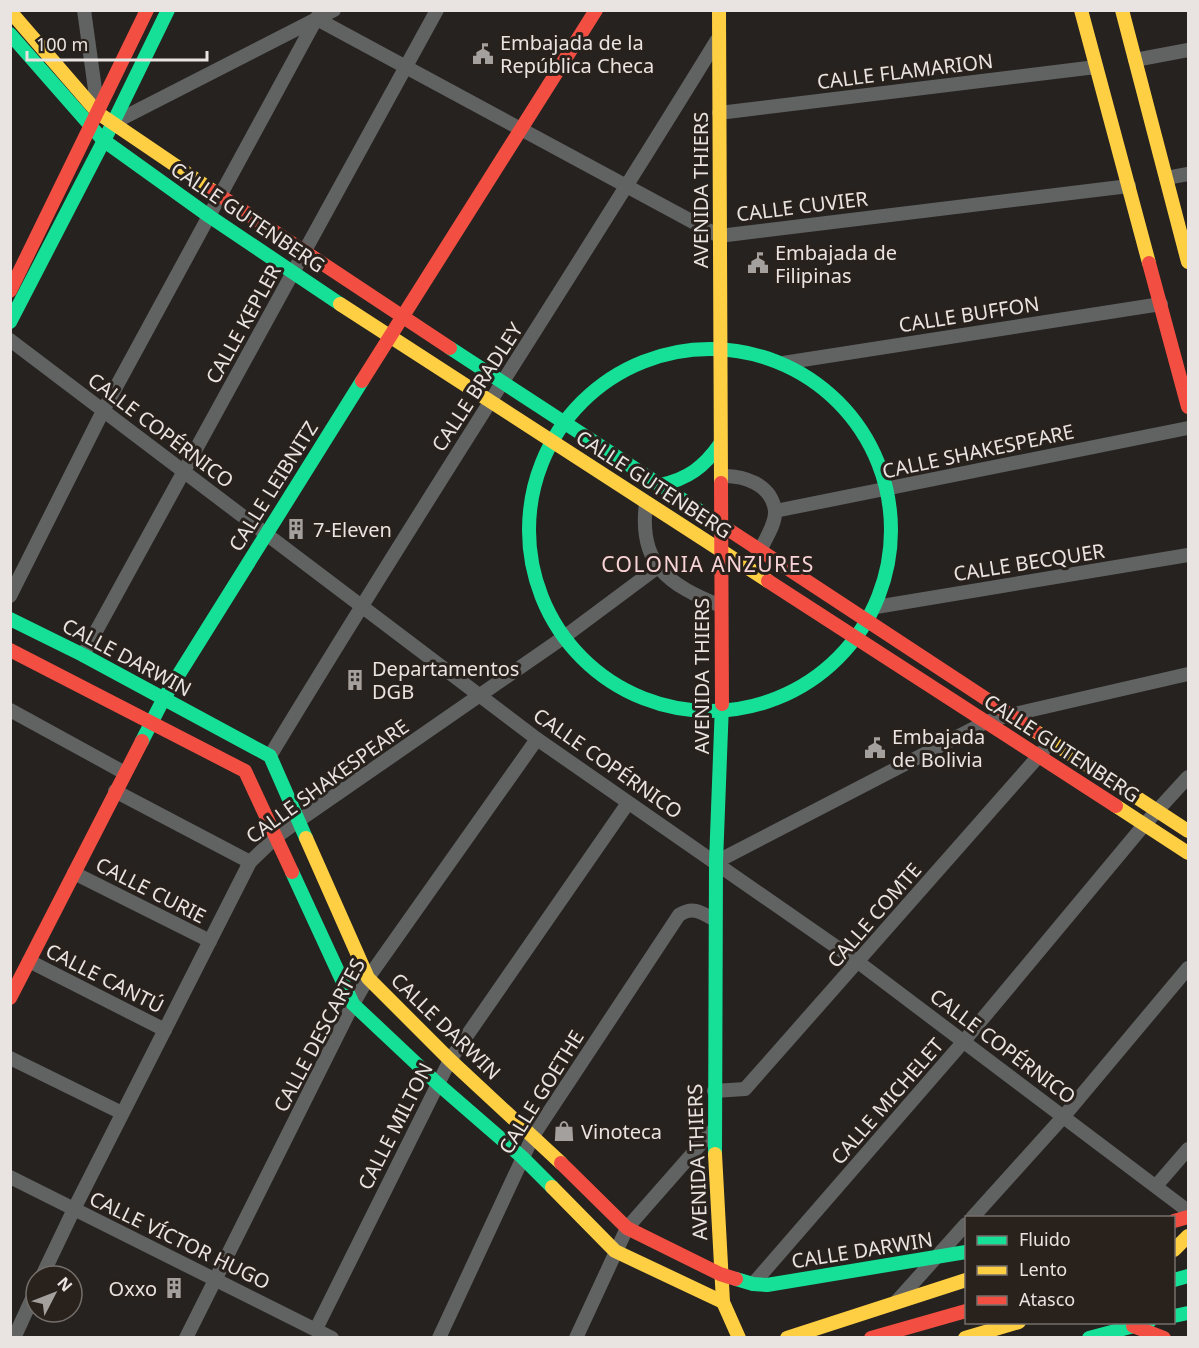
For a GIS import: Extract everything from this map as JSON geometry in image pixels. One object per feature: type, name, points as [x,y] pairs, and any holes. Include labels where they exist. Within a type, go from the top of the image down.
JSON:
[{"type":"main road","points":[[10,291],[147,10]]},
{"type":"main road","points":[[10,322],[113,123],[168,10]]},
{"type":"main road","name":"CALLE LEIBNITZ","points":[[10,998],[164,698],[596,10]]},
{"type":"main road","name":"AVENIDA THIERS","points":[[719,10],[722,712],[716,862],[714,1129],[723,1302],[739,1338]]},
{"type":"main road","points":[[1081,10],[1188,407]]},
{"type":"main road","points":[[1122,10],[1188,262]]},
{"type":"main road","name":"CALLE GUTENBERG","points":[[10,11],[98,113],[304,252],[1188,831]]},
{"type":"main road","name":"CALLE GUTENBERG","points":[[10,34],[103,140],[209,216],[390,337],[1188,854]]},
{"type":"main road","points":[[10,251],[26,257]]},
{"type":"main road","points":[[720,348],[741,350],[783,363],[819,384],[850,414],[873,450],[888,490],[892,529],[888,569],[876,607],[857,639],[830,668],[797,690],[761,705],[722,712],[677,709],[634,694],[595,670],[564,637],[543,601],[531,562],[528,520],[535,479],[551,441],[563,422],[583,399],[606,380],[632,365],[670,352],[720,348]]},
{"type":"main road","points":[[660,485],[691,476],[706,464],[720,444]]},
{"type":"main road","name":"CALLE DARWIN","points":[[10,619],[83,655],[270,756],[368,978],[450,1060],[533,1136],[627,1228],[720,1274],[753,1284],[767,1285],[965,1252]]},
{"type":"main road","points":[[10,650],[245,771],[353,1004],[522,1157],[615,1251],[723,1302]]},
{"type":"main road","points":[[1175,1248],[1188,1236]]},
{"type":"main road","points":[[787,1338],[965,1280]]},
{"type":"main road","points":[[871,1338],[965,1311]]},
{"type":"main road","points":[[965,1338],[1015,1324]]},
{"type":"main road","points":[[1089,1338],[1144,1324]]},
{"type":"main road","points":[[1133,1326],[1164,1338]]},
{"type":"street","points":[[84,10],[98,113]]},
{"type":"street","points":[[113,123],[319,15],[334,10]]},
{"type":"street","name":"CALLE KEPLER","points":[[83,655],[437,10]]},
{"type":"street","points":[[10,596],[104,411],[319,15]]},
{"type":"street","name":"CALLE CUVIER","points":[[319,15],[405,67],[719,236],[1129,186]]},
{"type":"street","name":"CALLE BRADLEY","points":[[270,756],[360,606],[628,186],[718,38]]},
{"type":"street","points":[[1135,60],[1188,50]]},
{"type":"street","name":"CALLE FLAMARION","points":[[719,113],[1096,67]]},
{"type":"street","points":[[1166,178],[1188,174]]},
{"type":"street","name":"CALLE BUFFON","points":[[783,363],[1161,304]]},
{"type":"street","name":"CALLE COPÉRNICO","points":[[10,340],[537,739],[858,962],[1188,1211]]},
{"type":"street","name":"CALLE SHAKESPEARE","points":[[775,512],[1188,428]]},
{"type":"street","points":[[721,476],[747,478],[760,486],[770,497],[775,512],[773,523],[760,550]]},
{"type":"street","points":[[646,503],[643,525],[648,548],[658,567],[684,589],[721,606]]},
{"type":"street","name":"CALLE BECQUER","points":[[876,607],[1188,555]]},
{"type":"street","name":"CALLE SHAKESPEARE","points":[[48,1264],[250,862],[276,837],[298,821],[564,637],[658,567]]},
{"type":"street","points":[[716,862],[986,722],[1188,674]]},
{"type":"street","points":[[10,710],[125,773]]},
{"type":"street","name":"CALLE DESCARTES","points":[[186,1338],[368,978],[537,739]]},
{"type":"street","name":"CALLE COMTE","points":[[714,1091],[745,1089],[1052,742]]},
{"type":"street","name":"CALLE MICHELET","points":[[753,1284],[964,1041],[1156,810],[1188,777]]},
{"type":"street","points":[[115,792],[250,862]]},
{"type":"street","name":"CALLE MILTON","points":[[316,1329],[450,1060],[628,803]]},
{"type":"street","name":"CALLE CURIE","points":[[74,873],[210,941]]},
{"type":"street","name":"CALLE GOETHE","points":[[439,1338],[533,1136],[679,915],[687,910],[695,909],[715,920]]},
{"type":"street","name":"CALLE CANTÚ","points":[[29,961],[165,1030]]},
{"type":"street","points":[[974,1216],[1064,1116],[1188,968]]},
{"type":"street","points":[[10,1058],[122,1113]]},
{"type":"street","points":[[576,1338],[627,1228],[714,1129]]},
{"type":"street","points":[[1156,1186],[1188,1149]]},
{"type":"street","name":"CALLE VÍCTOR HUGO","points":[[10,1178],[333,1338]]},
{"type":"street","points":[[896,1302],[965,1225]]},
{"type":"street","points":[[14,1338],[24,1316]]},
{"type":"traffic: fast","points":[[10,322],[113,123],[168,10]]},
{"type":"traffic: fast","points":[[10,34],[103,140],[209,216],[340,304]]},
{"type":"traffic: fast","points":[[450,348],[729,530]]},
{"type":"traffic: fast","points":[[692,349],[728,349],[763,356],[796,370],[825,390],[850,415],[870,444],[884,477],[891,512],[891,530],[891,548],[884,583],[870,616],[850,645],[825,670],[796,690],[763,704],[728,711],[692,711],[657,704],[624,690],[595,670],[570,645],[550,616],[536,583],[529,548],[529,512],[536,477],[550,444],[570,415],[595,390],[624,370],[657,356],[692,349]]},
{"type":"traffic: fast","points":[[142,741],[164,698],[362,381]]},
{"type":"traffic: fast","points":[[660,485],[694,471],[720,444]]},
{"type":"traffic: fast","points":[[10,619],[83,655],[270,756],[306,838]]},
{"type":"traffic: fast","points":[[715,1154],[716,862],[722,704]]},
{"type":"traffic: fast","points":[[292,872],[353,1004],[552,1187]]},
{"type":"traffic: fast","points":[[736,1279],[767,1285],[965,1252]]},
{"type":"traffic: fast","points":[[1175,1280],[1188,1276]]},
{"type":"traffic: fast","points":[[1175,1316],[1188,1313]]},
{"type":"traffic: fast","points":[[1089,1338],[1142,1324]]},
{"type":"traffic: slow","points":[[719,10],[721,483]]},
{"type":"traffic: slow","points":[[1081,10],[1149,263]]},
{"type":"traffic: slow","points":[[1122,10],[1188,262]]},
{"type":"traffic: slow","points":[[10,11],[98,113],[213,191]]},
{"type":"traffic: slow","points":[[340,304],[768,581]]},
{"type":"traffic: slow","points":[[1035,731],[1188,831]]},
{"type":"traffic: slow","points":[[1116,806],[1188,853]]},
{"type":"traffic: slow","points":[[306,838],[368,978],[450,1060],[561,1163]]},
{"type":"traffic: slow","points":[[715,1154],[723,1302],[739,1338]]},
{"type":"traffic: slow","points":[[552,1187],[615,1251],[723,1302]]},
{"type":"traffic: slow","points":[[1175,1249],[1188,1236]]},
{"type":"traffic: slow","points":[[787,1338],[965,1280]]},
{"type":"traffic: slow","points":[[965,1338],[1012,1324]]},
{"type":"traffic: jam","points":[[10,291],[147,10]]},
{"type":"traffic: jam","points":[[362,381],[596,10]]},
{"type":"traffic: jam","points":[[213,191],[450,348]]},
{"type":"traffic: jam","points":[[1149,263],[1188,407]]},
{"type":"traffic: jam","points":[[721,483],[722,704]]},
{"type":"traffic: jam","points":[[729,530],[1035,731]]},
{"type":"traffic: jam","points":[[768,581],[1116,806]]},
{"type":"traffic: jam","points":[[10,650],[245,771],[292,872]]},
{"type":"traffic: jam","points":[[10,998],[142,741]]},
{"type":"traffic: jam","points":[[561,1163],[627,1228],[720,1274],[736,1279]]},
{"type":"traffic: jam","points":[[1175,1221],[1188,1217]]},
{"type":"traffic: jam","points":[[871,1338],[965,1311]]},
{"type":"traffic: jam","points":[[1133,1326],[1164,1338]]},
{"type":"place","name":"Embajada de la República Checa","points":[[483,54]]},
{"type":"place","name":"Embajada de Filipinas","points":[[758,263]]},
{"type":"place","name":"7-Eleven","points":[[296,529]]},
{"type":"place","name":"Departamentos DGB","points":[[355,680]]},
{"type":"place","name":"Embajada de Bolivia","points":[[875,748]]},
{"type":"place","name":"Vinoteca","points":[[564,1131]]},
{"type":"place","name":"Oxxo","points":[[174,1288]]},
{"type":"district","name":"COLONIA ANZURES","points":[[708,564]]}]
